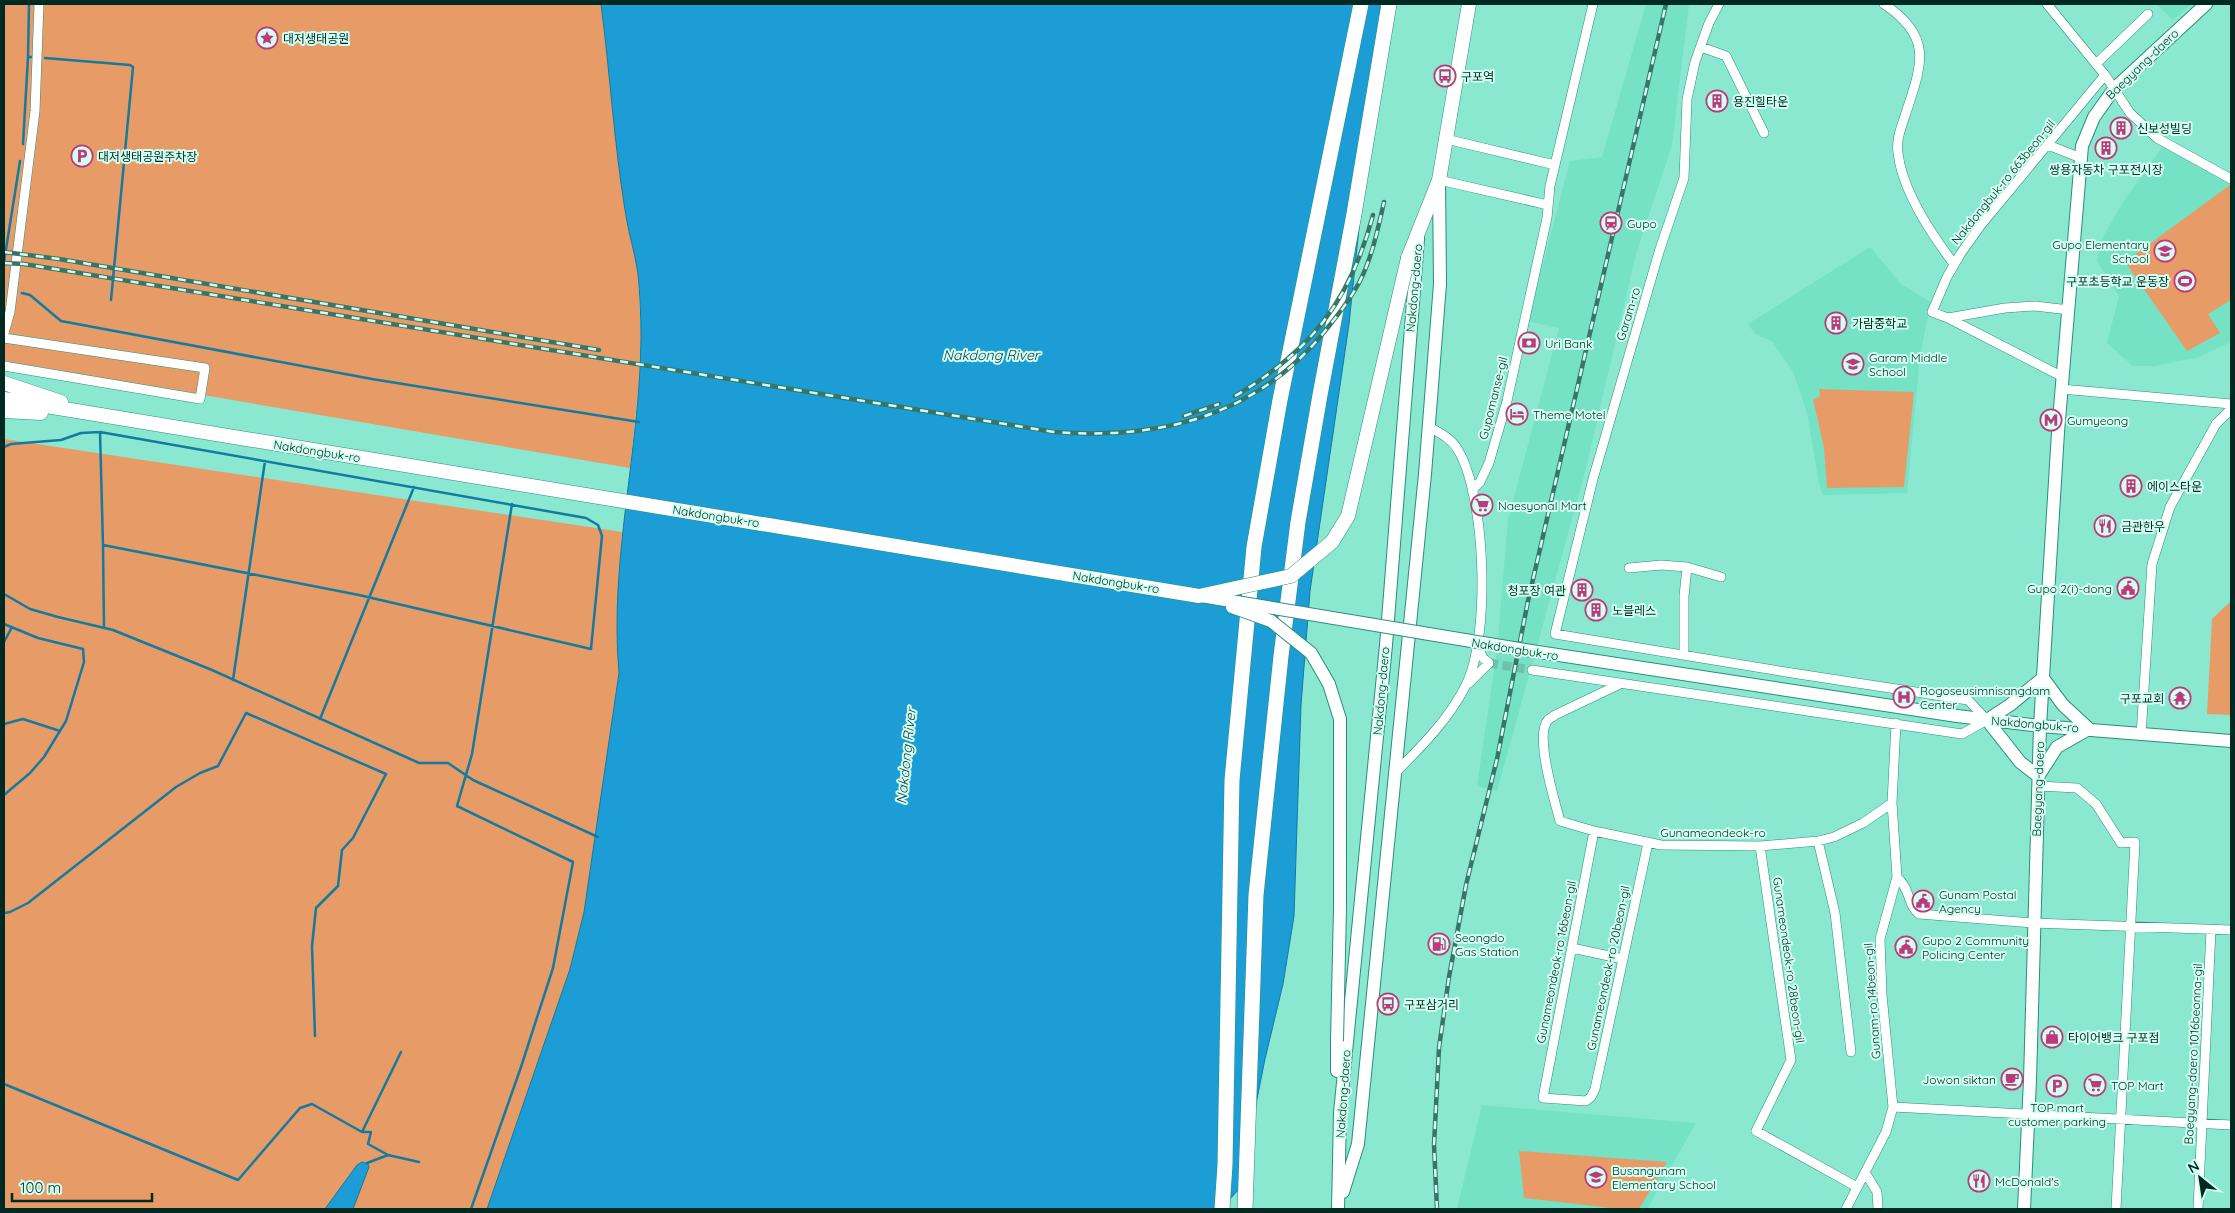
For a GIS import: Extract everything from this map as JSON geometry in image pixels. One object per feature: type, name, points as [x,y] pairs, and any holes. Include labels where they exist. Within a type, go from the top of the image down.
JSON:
[{"type":"highway","points":[[1222,1209],[1225,1165],[1232,780],[1254,547],[1282,390],[1361,4]]},
{"type":"highway","points":[[1244,1209],[1256,894],[1281,656],[1300,512],[1354,214],[1389,4]]},
{"type":"main road","name":"Nakdong-daero","points":[[1338,1208],[1358,1144],[1429,427],[1440,284],[1439,180],[1469,4]]},
{"type":"main road","name":"Baegyang-daero","points":[[2024,1209],[2040,726],[2062,383],[2082,146],[2094,118],[2114,89],[2206,4]]},
{"type":"main road","name":"Nakdong-daero","points":[[1338,1208],[1340,1113],[1386,645],[1418,235],[1439,180]]},
{"type":"main road","points":[[1199,596],[1292,576],[1332,542],[1348,516],[1408,258],[1439,180]]},
{"type":"main road","points":[[4,383],[102,416]]},
{"type":"main road","name":"Nakdongbuk-ro","points":[[4,399],[1519,650],[1987,720],[2231,741]]},
{"type":"main road","points":[[4,411],[102,416]]},
{"type":"main road","points":[[1199,596],[1271,621],[1311,653],[1329,684],[1340,719],[1340,908],[1337,1041],[1338,1208]]},
{"type":"main road","points":[[2043,678],[2064,705],[2089,729],[2057,746],[2038,781],[2020,762],[1987,720],[2010,705],[2043,678]]},
{"type":"street","points":[[4,333],[10,312],[35,111],[39,4]]},
{"type":"street","name":"Gupomanse-gil","points":[[1472,490],[1480,482],[1489,463],[1507,401],[1547,218],[1555,165],[1593,4]]},
{"type":"street","name":"Garam-ro","points":[[1684,655],[1555,634],[1594,478],[1659,252],[1684,178],[1687,99],[1695,62],[1709,23],[1719,4]]},
{"type":"street","points":[[1884,4],[1906,22],[1919,41],[1921,52],[1914,90],[1898,141],[1901,168],[1926,224],[1954,264]]},
{"type":"street","points":[[2047,4],[2106,75],[2130,113],[2157,138],[2231,180]]},
{"type":"street","points":[[2096,64],[2148,14]]},
{"type":"street","points":[[1701,46],[1726,56],[1764,133]]},
{"type":"street","name":"Nakdongbuk-ro 663beon-gil","points":[[1948,318],[1932,312],[1954,264],[1981,225],[2106,75]]},
{"type":"street","points":[[1446,139],[1555,165]]},
{"type":"street","points":[[2048,145],[2081,158]]},
{"type":"street","points":[[1439,180],[1548,205]]},
{"type":"street","points":[[1948,318],[2005,308],[2035,306],[2069,310]]},
{"type":"street","points":[[1948,318],[2062,383],[2231,404]]},
{"type":"street","points":[[4,338],[205,368],[200,399],[4,366]]},
{"type":"street","points":[[2141,734],[2152,564],[2173,500],[2216,424],[2231,409]]},
{"type":"street","points":[[1429,427],[1449,438],[1457,449],[1472,490],[1482,564],[1483,605],[1478,647],[1466,686]]},
{"type":"street","points":[[1629,568],[1661,565],[1687,567],[1721,577]]},
{"type":"street","points":[[1532,670],[1962,734],[1987,720],[1968,700],[1684,655],[1684,596],[1687,567]]},
{"type":"street","points":[[1396,772],[1433,736],[1466,686],[1488,663],[1483,658],[1478,647]]},
{"type":"street","name":"Gunameondeok-ro","points":[[1620,684],[1555,715],[1548,720],[1545,726],[1544,748],[1549,779],[1560,821],[1648,843],[1760,846],[1818,841],[1847,831],[1892,803]]},
{"type":"street","name":"Gunam-ro 14beon-gil","points":[[1846,1209],[1886,1132],[1893,1107],[1882,995],[1880,939],[1897,878],[1892,803],[1896,723]]},
{"type":"street","points":[[2038,781],[2077,788],[2096,804],[2121,843],[2136,842],[2116,1209]]},
{"type":"street","name":"Gunameondeok-ro 16beon-gil","points":[[1591,1097],[1578,1101],[1543,1098],[1594,831]]},
{"type":"street","points":[[1818,841],[1835,913],[1851,1052]]},
{"type":"street","name":"Gunameondeok-ro 20beon-gil","points":[[1591,1097],[1595,1089],[1648,843]]},
{"type":"street","name":"Gunameondeok-ro 28beon-gil","points":[[1760,846],[1791,1060],[1756,1131],[1857,1187]]},
{"type":"street","points":[[1897,878],[1908,889],[1912,905],[1919,914],[2033,923],[2231,930]]},
{"type":"street","name":"Baegyang-daero 1016beonna-gil","points":[[2198,1209],[2211,930]]},
{"type":"street","points":[[1572,948],[1623,959]]},
{"type":"street","points":[[1893,1107],[2121,1121],[2231,1125]]},
{"type":"street","points":[[1865,1172],[1877,1192],[1878,1209]]},
{"type":"shaded area","points":[[4,4],[601,4],[625,211],[638,274],[641,337],[639,381],[630,468],[4,361]]},
{"type":"shaded area","points":[[1646,4],[1689,4],[1672,145],[1636,254],[1585,472],[1497,791],[1477,786],[1497,650],[1508,520],[1559,328],[1528,321],[1570,161],[1602,157]]},
{"type":"shaded area","points":[[2156,4],[2192,4],[2173,20]]},
{"type":"shaded area","name":"Gupo Elementary School","points":[[2165,143],[2231,181],[2231,342],[2199,357],[2154,366],[2133,366],[2107,343],[2119,296],[2097,261],[2100,242],[2125,199]]},
{"type":"shaded area","name":"구포초등학교 운동장","points":[[2230,185],[2231,300],[2208,314],[2220,333],[2187,351],[2125,262]]},
{"type":"shaded area","name":"Garam Middle School","points":[[1870,247],[1901,284],[1931,302],[1920,355],[1907,493],[1823,495],[1819,484],[1807,412],[1793,372],[1772,341],[1755,334],[1748,324]]},
{"type":"shaded area","points":[[1819,389],[1914,392],[1904,487],[1827,488],[1824,448],[1813,399],[1820,397]]},
{"type":"shaded area","points":[[4,439],[622,532],[617,620],[619,673],[584,912],[570,969],[487,1209],[4,1209]]},
{"type":"shaded area","points":[[2231,601],[2231,715],[2207,714],[2212,619]]},
{"type":"shaded area","points":[[1482,1105],[1696,1123],[1647,1209],[1457,1209]]},
{"type":"shaded area","points":[[1519,1151],[1667,1162],[1639,1209],[1620,1209],[1524,1198]]},
{"type":"water","name":"Nakdong River","points":[[601,4],[1380,4],[1380,28],[1349,324],[1310,591],[1301,705],[1294,916],[1283,984],[1265,1059],[1239,1189],[1221,1209],[487,1209],[570,969],[584,912],[619,673],[618,589],[621,547],[636,422],[641,322],[638,274],[621,184]]},
{"type":"water","points":[[362,1162],[368,1164],[369,1167],[353,1209],[325,1209],[357,1165]]},
{"type":"waterway","points":[[29,4],[28,57],[31,57]]},
{"type":"waterway","points":[[23,144],[28,57]]},
{"type":"waterway","points":[[45,58],[130,65],[133,67],[111,300]]},
{"type":"waterway","points":[[4,262],[20,161]]},
{"type":"waterway","points":[[22,293],[30,295],[61,321],[372,379],[639,422]]},
{"type":"waterway","points":[[4,447],[11,444],[61,440],[81,433],[100,432],[103,545],[359,595],[591,649],[602,536],[598,525],[586,518],[100,432]]},
{"type":"waterway","points":[[233,680],[265,461]]},
{"type":"waterway","points":[[320,719],[414,487]]},
{"type":"waterway","points":[[471,1209],[521,1067],[553,968],[573,862],[457,806],[472,754],[512,504]]},
{"type":"waterway","points":[[103,545],[104,628]]},
{"type":"waterway","points":[[4,594],[30,609],[113,630],[212,670],[419,763],[448,763],[473,780],[598,837]]},
{"type":"waterway","points":[[4,624],[38,638],[83,649],[84,662],[66,721],[44,757],[30,773],[4,795]]},
{"type":"waterway","points":[[4,642],[12,627]]},
{"type":"waterway","points":[[4,913],[28,903],[176,787],[200,773],[218,766],[246,713],[386,774],[353,838],[342,850],[338,886],[316,908],[312,946],[315,1036]]},
{"type":"waterway","points":[[4,724],[23,719],[60,731]]},
{"type":"waterway","points":[[4,1084],[238,1180],[300,1108],[312,1104],[362,1132],[401,1052]]},
{"type":"waterway","points":[[363,1132],[371,1132],[368,1144],[388,1155]]},
{"type":"waterway","points":[[367,1163],[388,1155],[419,1162]]},
{"type":"tunnel","points":[[1489,663],[1532,670]]},
{"type":"railway","points":[[1437,1209],[1434,1145],[1439,1048],[1449,977],[1466,885],[1497,759],[1528,601],[1666,4]]},
{"type":"railway","points":[[4,263],[24,264],[1054,432],[1131,432],[1168,426],[1203,417],[1237,403],[1268,384],[1298,360],[1325,331],[1360,281],[1377,233],[1384,202]]},
{"type":"railway","points":[[1235,396],[1262,379],[1285,361],[1306,342],[1324,321],[1352,273],[1364,246],[1373,215]]},
{"type":"railway","points":[[4,252],[59,259],[599,350]]},
{"type":"railway","points":[[1184,416],[1219,404]]},
{"type":"place","name":"대저생태공원","points":[[267,38]]},
{"type":"place","name":"구포역","points":[[1445,76]]},
{"type":"place","name":"용진힐타운","points":[[1717,101]]},
{"type":"place","name":"신보성빌딩","points":[[2121,128]]},
{"type":"place","name":"쌍용자동차 구포전시장","points":[[2106,148]]},
{"type":"place","name":"대저생태공원주차장","points":[[82,156]]},
{"type":"place","name":"Gupo","points":[[1611,223]]},
{"type":"place","name":"Gupo Elementary School","points":[[2165,251]]},
{"type":"place","name":"구포초등학교 운동장","points":[[2185,281]]},
{"type":"place","name":"가람중학교","points":[[1836,323]]},
{"type":"place","name":"Uri Bank","points":[[1529,343]]},
{"type":"place","name":"Garam Middle School","points":[[1853,364]]},
{"type":"place","name":"Theme Motel","points":[[1517,414]]},
{"type":"place","name":"Gumyeong","points":[[2051,420]]},
{"type":"place","name":"에이스타운","points":[[2131,486]]},
{"type":"place","name":"Naesyonal Mart","points":[[1482,505]]},
{"type":"place","name":"금관한우","points":[[2105,526]]},
{"type":"place","name":"Gupo 2(i)-dong","points":[[2128,588]]},
{"type":"place","name":"청포장 여관","points":[[1582,590]]},
{"type":"place","name":"노블레스","points":[[1596,610]]},
{"type":"place","name":"Rogoseusimnisangdam Center","points":[[1904,697]]},
{"type":"place","name":"구포교회","points":[[2180,698]]},
{"type":"place","name":"Gunam Postal Agency","points":[[1923,901]]},
{"type":"place","name":"Seongdo Gas Station","points":[[1439,944]]},
{"type":"place","name":"Gupo 2 Community Policing Center","points":[[1906,947]]},
{"type":"place","name":"구포삼거리","points":[[1388,1004]]},
{"type":"place","name":"타이어뱅크 구포점","points":[[2052,1037]]},
{"type":"place","name":"Jowon siktan","points":[[2012,1079]]},
{"type":"place","name":"TOP Mart","points":[[2095,1085]]},
{"type":"place","name":"TOP mart customer parking","points":[[2057,1086]]},
{"type":"place","name":"Busangunam Elementary School","points":[[1596,1177]]},
{"type":"place","name":"McDonald's","points":[[1979,1181]]}]
